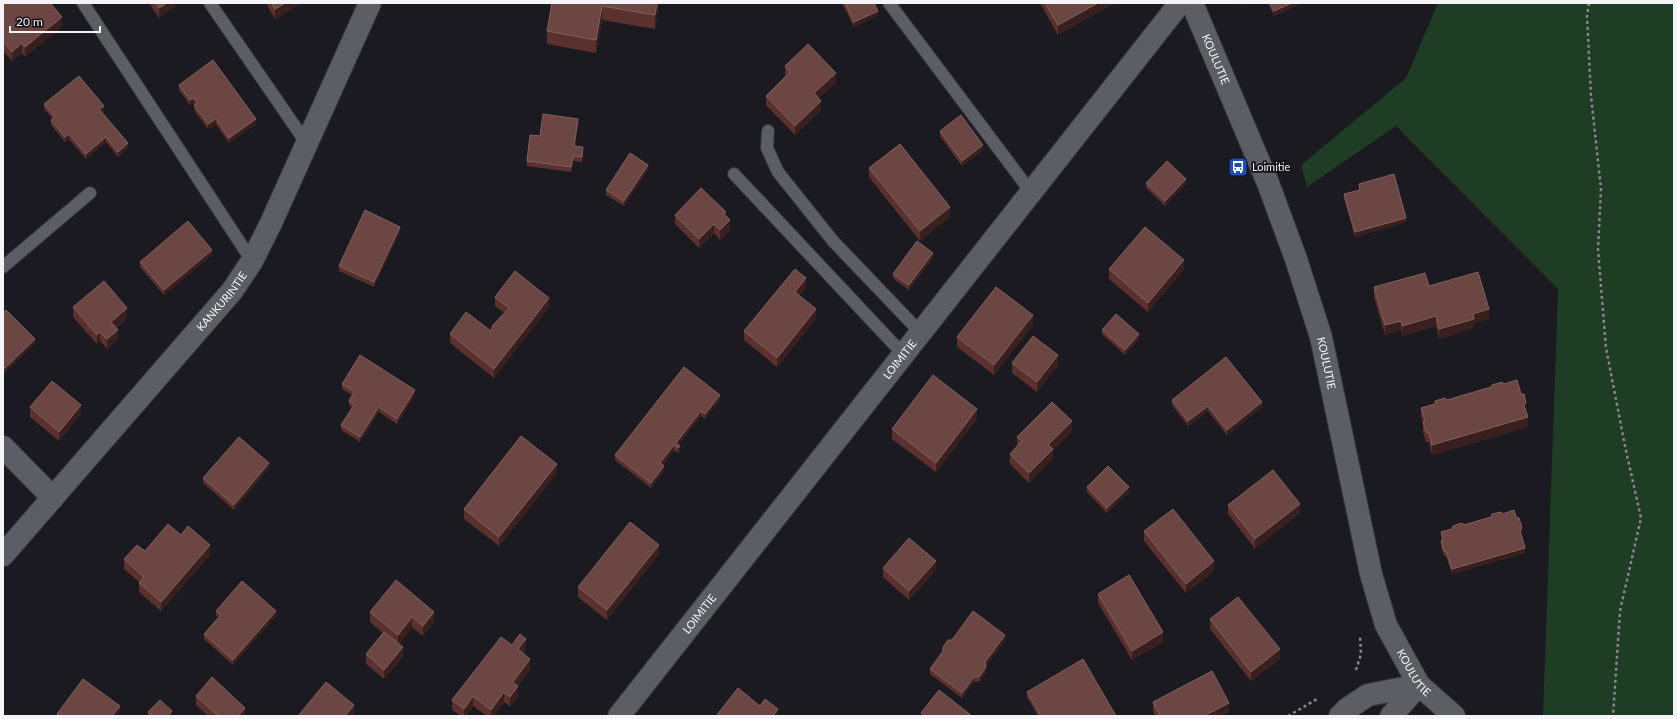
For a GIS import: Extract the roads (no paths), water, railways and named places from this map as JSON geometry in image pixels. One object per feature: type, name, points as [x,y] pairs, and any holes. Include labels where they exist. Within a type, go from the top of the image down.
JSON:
[{"type":"street","name":"KANKURINTIE","points":[[3,555],[232,291],[252,261],[271,223],[370,3]]},
{"type":"street","name":"LOIMITIE","points":[[619,716],[1180,3]]},
{"type":"street","name":"KOULUTIE","points":[[1192,3],[1268,183],[1296,259],[1321,337],[1371,574],[1386,625],[1419,685],[1454,716]]},
{"type":"street","points":[[3,447],[53,498]]},
{"type":"street","points":[[1340,716],[1347,709],[1368,695],[1419,685]]},
{"type":"street","points":[[1391,716],[1419,685]]},
{"type":"lane","points":[[83,3],[252,261]]},
{"type":"lane","points":[[210,3],[307,144]]},
{"type":"lane","points":[[889,3],[1031,192]]},
{"type":"lane","points":[[768,131],[767,148],[778,172],[833,241],[920,332]]},
{"type":"lane","points":[[734,174],[903,354]]},
{"type":"lane","points":[[3,267],[90,193]]},
{"type":"place","name":"Loimitie","points":[[1238,167]]}]
